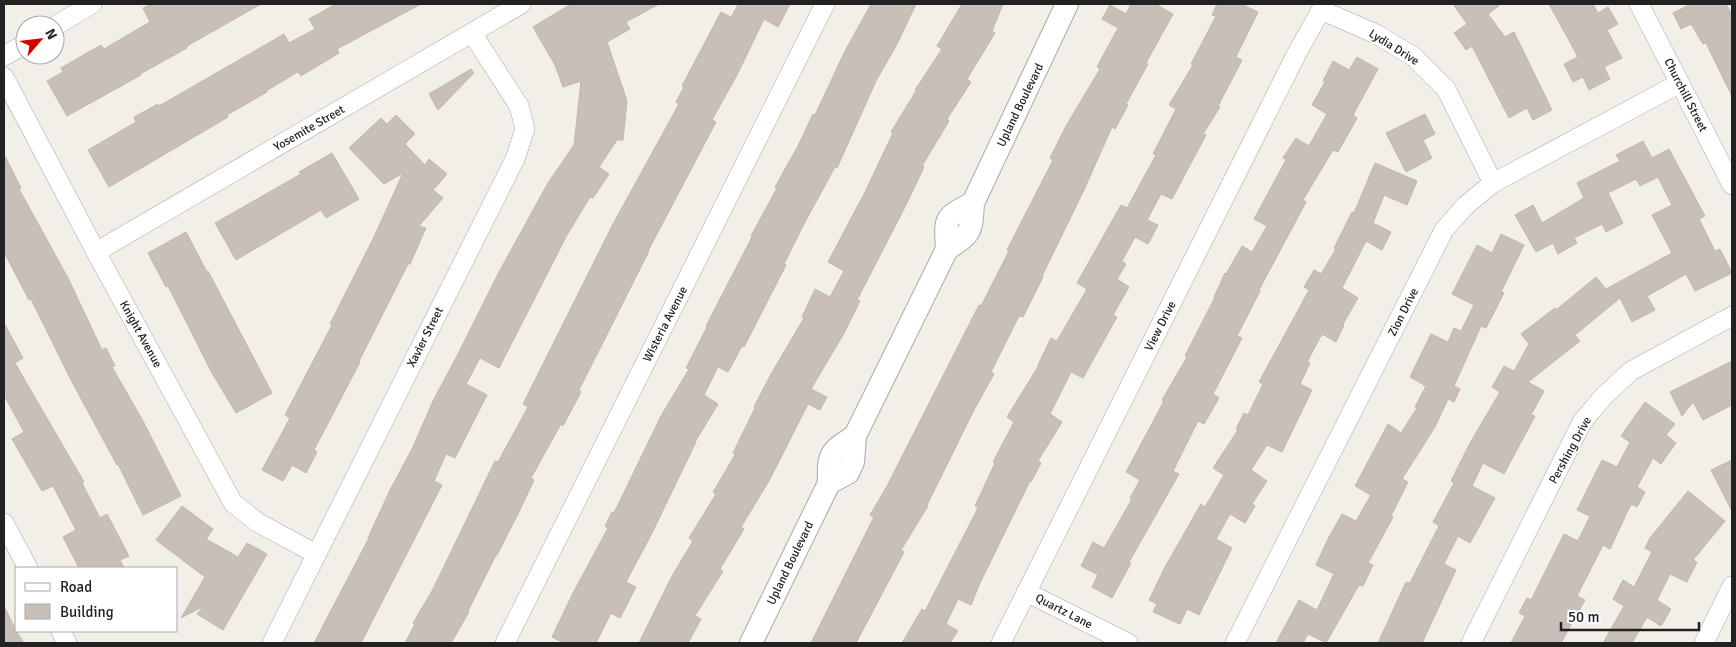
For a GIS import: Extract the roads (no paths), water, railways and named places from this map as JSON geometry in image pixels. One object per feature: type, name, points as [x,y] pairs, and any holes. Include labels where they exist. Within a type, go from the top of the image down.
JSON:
[{"type":"street","points":[[65,20],[92,4]]},
{"type":"street","name":"Yosemite Street","points":[[96,252],[521,4]]},
{"type":"street","name":"Wisteria Avenue","points":[[506,643],[825,4]]},
{"type":"street","name":"Churchill Street","points":[[1639,4],[1732,185]]},
{"type":"street","name":"Upland Boulevard","points":[[751,643],[829,483],[828,462],[834,449],[854,436],[947,249],[946,226],[951,215],[973,203],[1068,5]]},
{"type":"street","name":"Lydia Drive","points":[[1321,10],[1376,34],[1414,57],[1446,89],[1493,183]]},
{"type":"street","name":"View Drive","points":[[1001,643],[1296,55],[1321,10]]},
{"type":"street","name":"Xavier Street","points":[[272,643],[515,159],[525,129],[519,106],[472,33]]},
{"type":"street","points":[[4,56],[15,50]]},
{"type":"street","name":"Knight Avenue","points":[[4,77],[96,252],[233,503],[257,522],[316,554]]},
{"type":"street","name":"Zion Drive","points":[[1235,643],[1444,230],[1465,206],[1493,183],[1680,83]]},
{"type":"street","name":"Pershing Drive","points":[[1471,643],[1582,422],[1604,396],[1631,371],[1732,316]]},
{"type":"street","points":[[4,523],[27,567]]},
{"type":"street","points":[[1704,643],[1732,586]]},
{"type":"street","name":"Quartz Lane","points":[[1026,592],[1128,643]]}]
